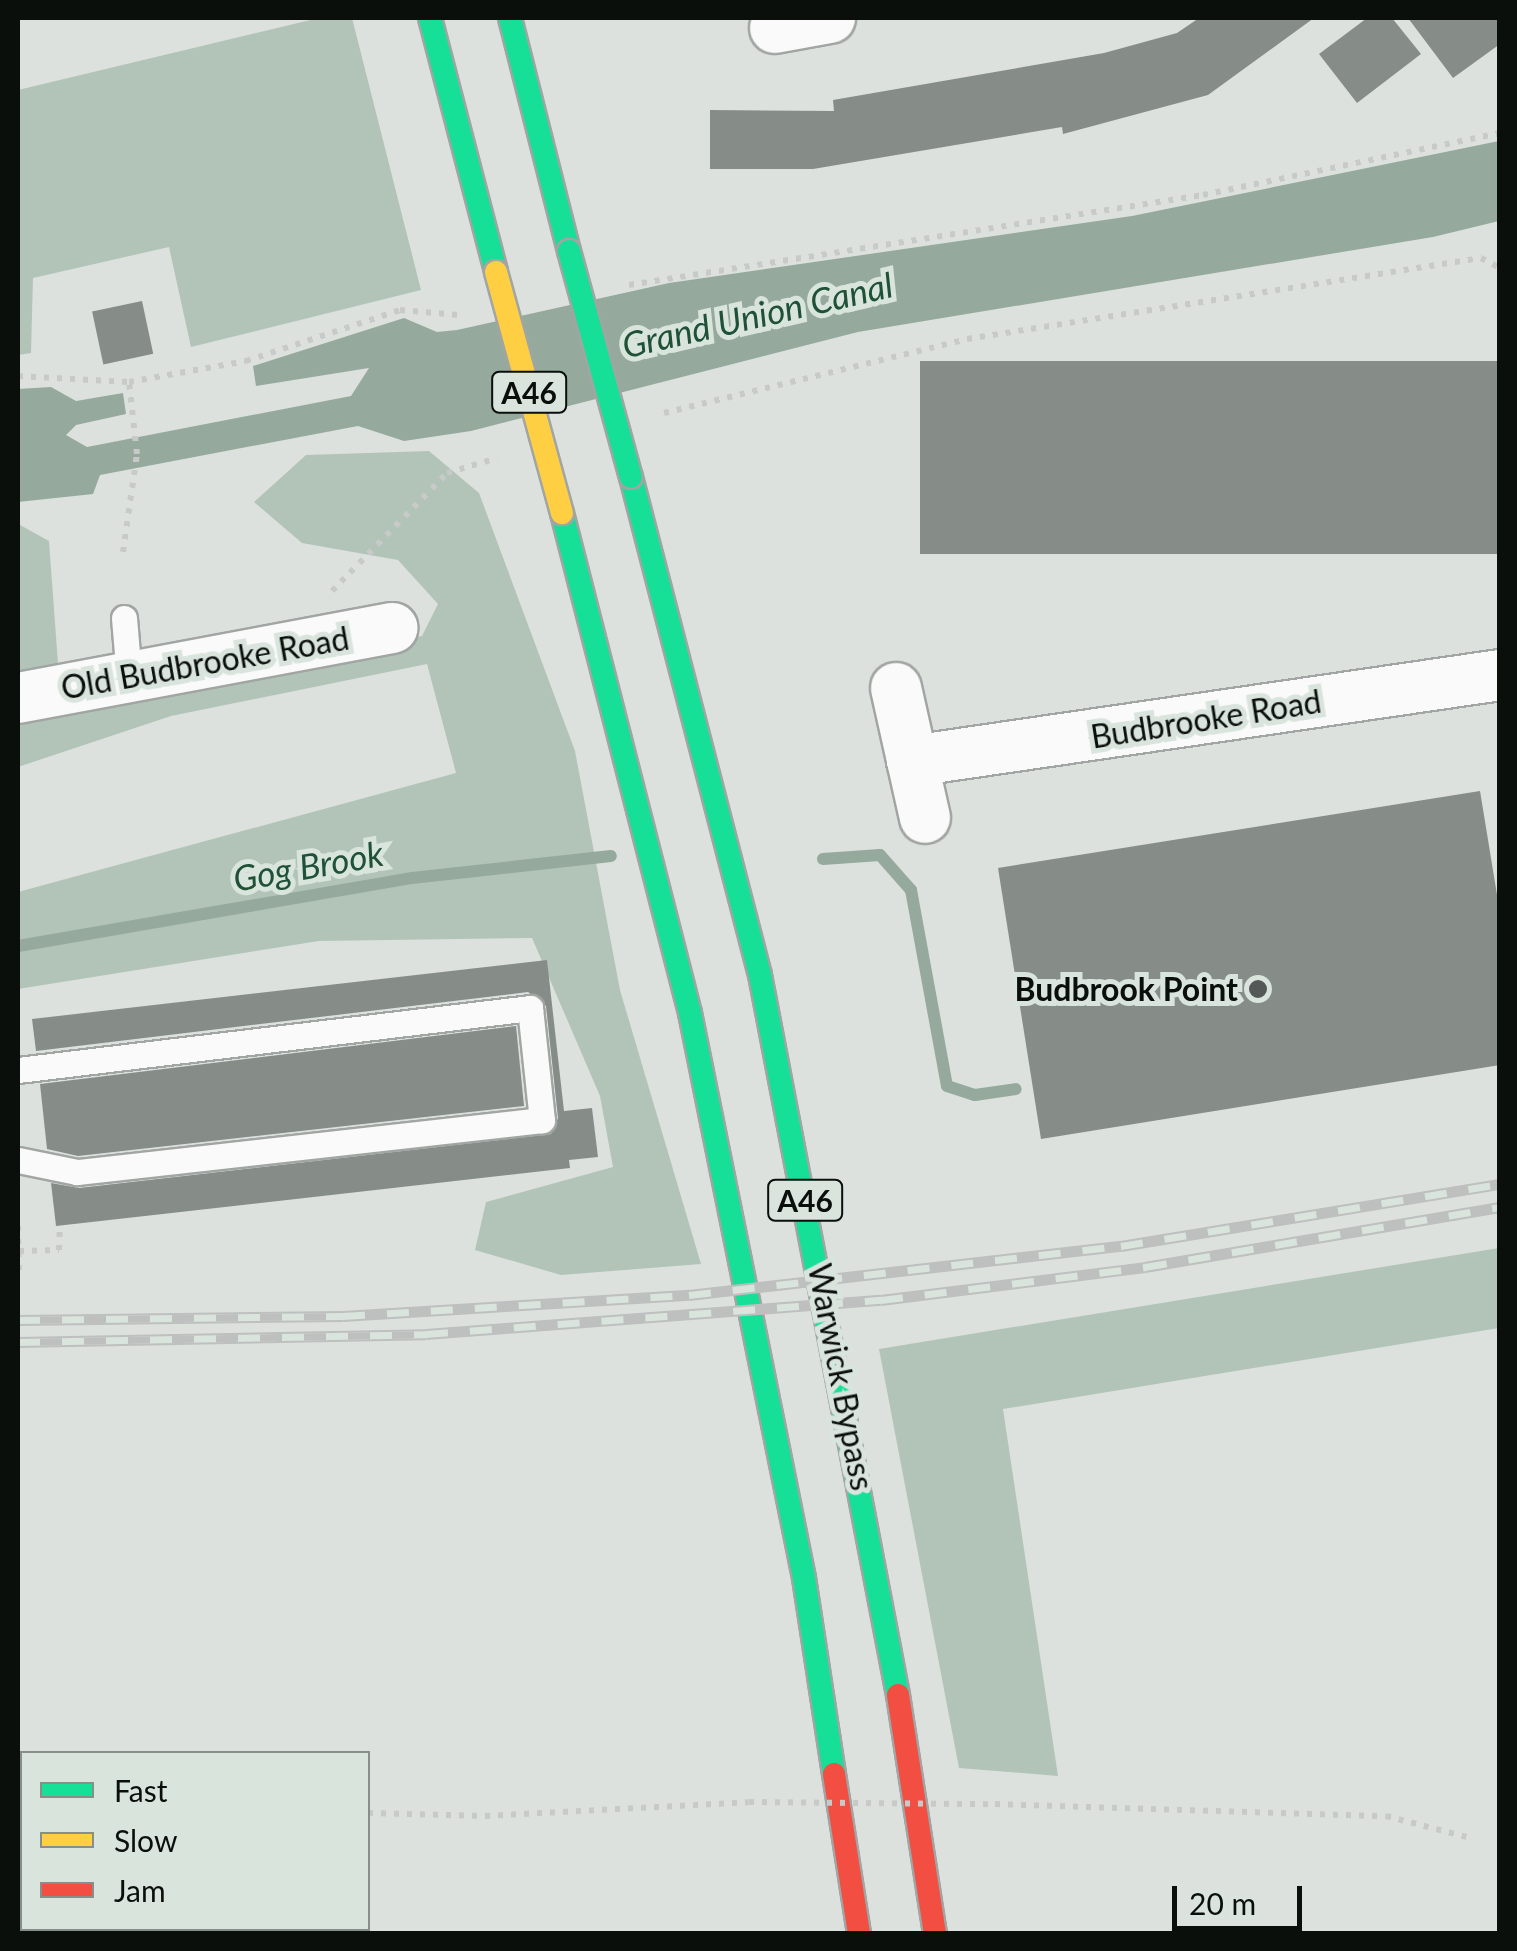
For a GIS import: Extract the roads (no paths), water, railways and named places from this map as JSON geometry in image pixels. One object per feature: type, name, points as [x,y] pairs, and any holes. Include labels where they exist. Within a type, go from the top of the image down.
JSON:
[{"type":"highway","points":[[413,18],[479,203]]},
{"type":"highway","name":"A46","points":[[430,18],[690,1014],[804,1578],[859,1934]]},
{"type":"highway","name":"A46","points":[[510,18],[559,211]]},
{"type":"highway","points":[[542,37],[559,211]]},
{"type":"highway","name":"Warwick Bypass","points":[[559,211],[632,476],[760,975],[878,1564],[935,1934]]},
{"type":"street","points":[[776,28],[829,18]]},
{"type":"street","name":"Old Budbrooke Road","points":[[18,698],[393,628]]},
{"type":"street","name":"Budbrooke Road","points":[[912,761],[1500,675]]},
{"type":"street","points":[[896,688],[924,818]]},
{"type":"lane","points":[[124,618],[129,677]]},
{"type":"lane","points":[[18,1070],[530,1008],[542,1120],[77,1172],[48,1172],[18,1160]]},
{"type":"water","name":"Grand Union Canal","points":[[1499,141],[1499,221],[1433,237],[858,332],[471,431],[404,441],[358,426],[100,475],[93,494],[18,502],[18,389],[51,387],[76,401],[123,393],[126,414],[76,425],[66,435],[87,447],[351,396],[369,368],[256,386],[253,366],[404,318],[437,332],[457,330],[669,283],[1132,216]]},
{"type":"waterway","name":"Gog Brook","points":[[823,859],[880,855],[911,890],[947,1086],[975,1095],[1016,1089]]},
{"type":"waterway","name":"Gog Brook","points":[[18,946],[412,878],[611,856]]},
{"type":"railway","points":[[18,1320],[343,1316],[689,1295],[1121,1246],[1500,1184]]},
{"type":"railway","points":[[18,1342],[426,1334],[881,1300],[1145,1267],[1500,1207]]},
{"type":"place","name":"Budbrook Point","points":[[1258,989]]}]
